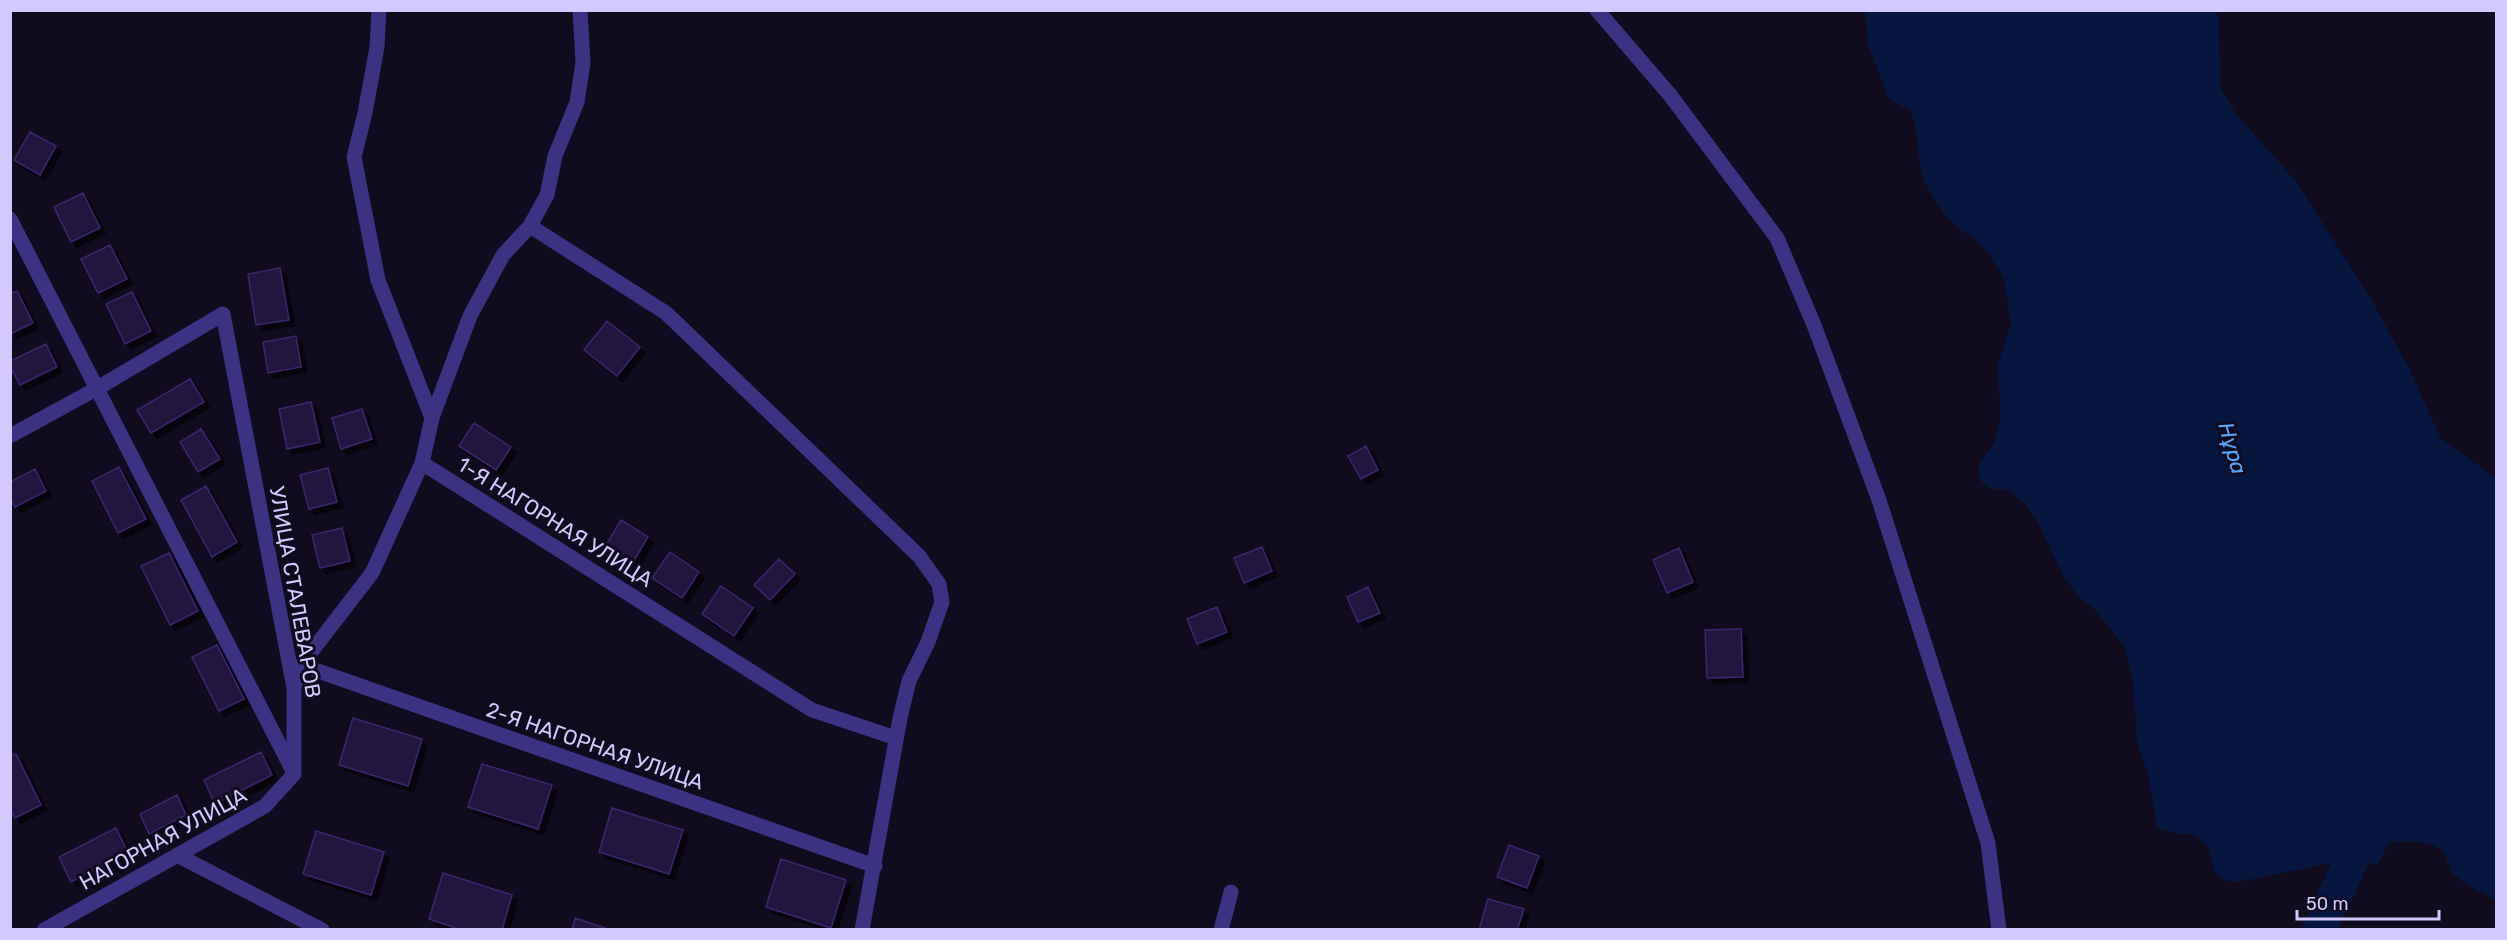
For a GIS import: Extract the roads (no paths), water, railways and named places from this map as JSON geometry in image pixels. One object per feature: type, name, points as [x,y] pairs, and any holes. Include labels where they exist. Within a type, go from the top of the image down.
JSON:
[{"type":"street","points":[[379,10],[377,47],[354,157],[378,280],[432,418]]},
{"type":"street","points":[[294,688],[301,665],[372,573],[422,463],[432,418],[470,316],[503,255],[531,226],[548,195],[555,156],[577,102],[583,63],[580,10]]},
{"type":"street","points":[[1597,10],[1670,95],[1778,238],[1814,325],[1882,511],[1988,843],[1999,930]]},
{"type":"street","points":[[10,219],[294,774]]},
{"type":"street","points":[[531,226],[666,313],[919,556],[939,584],[942,602],[928,642],[909,681],[896,738],[862,930]]},
{"type":"street","name":"УЛИЦА СТАЛЕВАРОВ","points":[[10,436],[96,389],[223,314],[294,688],[294,774]]},
{"type":"street","name":"1-Я НАГОРНАЯ УЛИЦА","points":[[422,463],[812,710],[896,738]]},
{"type":"street","name":"2-Я НАГОРНАЯ УЛИЦА","points":[[301,665],[875,866]]},
{"type":"street","name":"НАГОРНАЯ УЛИЦА","points":[[44,930],[61,926],[177,855],[265,807],[294,774]]},
{"type":"street","points":[[177,855],[322,930]]},
{"type":"street","points":[[1221,930],[1231,892]]},
{"type":"water","points":[[1865,11],[2216,11],[2219,20],[2220,87],[2236,114],[2295,180],[2371,299],[2409,368],[2441,439],[2496,478],[2496,902],[2456,877],[2444,853],[2427,844],[2390,842],[2377,865],[2352,859],[2238,882],[2220,878],[2214,868],[2209,850],[2199,839],[2157,827],[2148,774],[2137,743],[2133,680],[2124,646],[2097,612],[2080,598],[2065,579],[2036,519],[2026,505],[2007,489],[1992,489],[1983,484],[1978,473],[1980,461],[1995,443],[2000,417],[1998,364],[2011,324],[2003,277],[1988,253],[1975,239],[1946,217],[1927,187],[1920,168],[1916,128],[1911,111],[1889,99],[1868,45]]},
{"type":"waterway","name":"Нұра","points":[[2319,930],[2352,859],[2339,814]]}]
